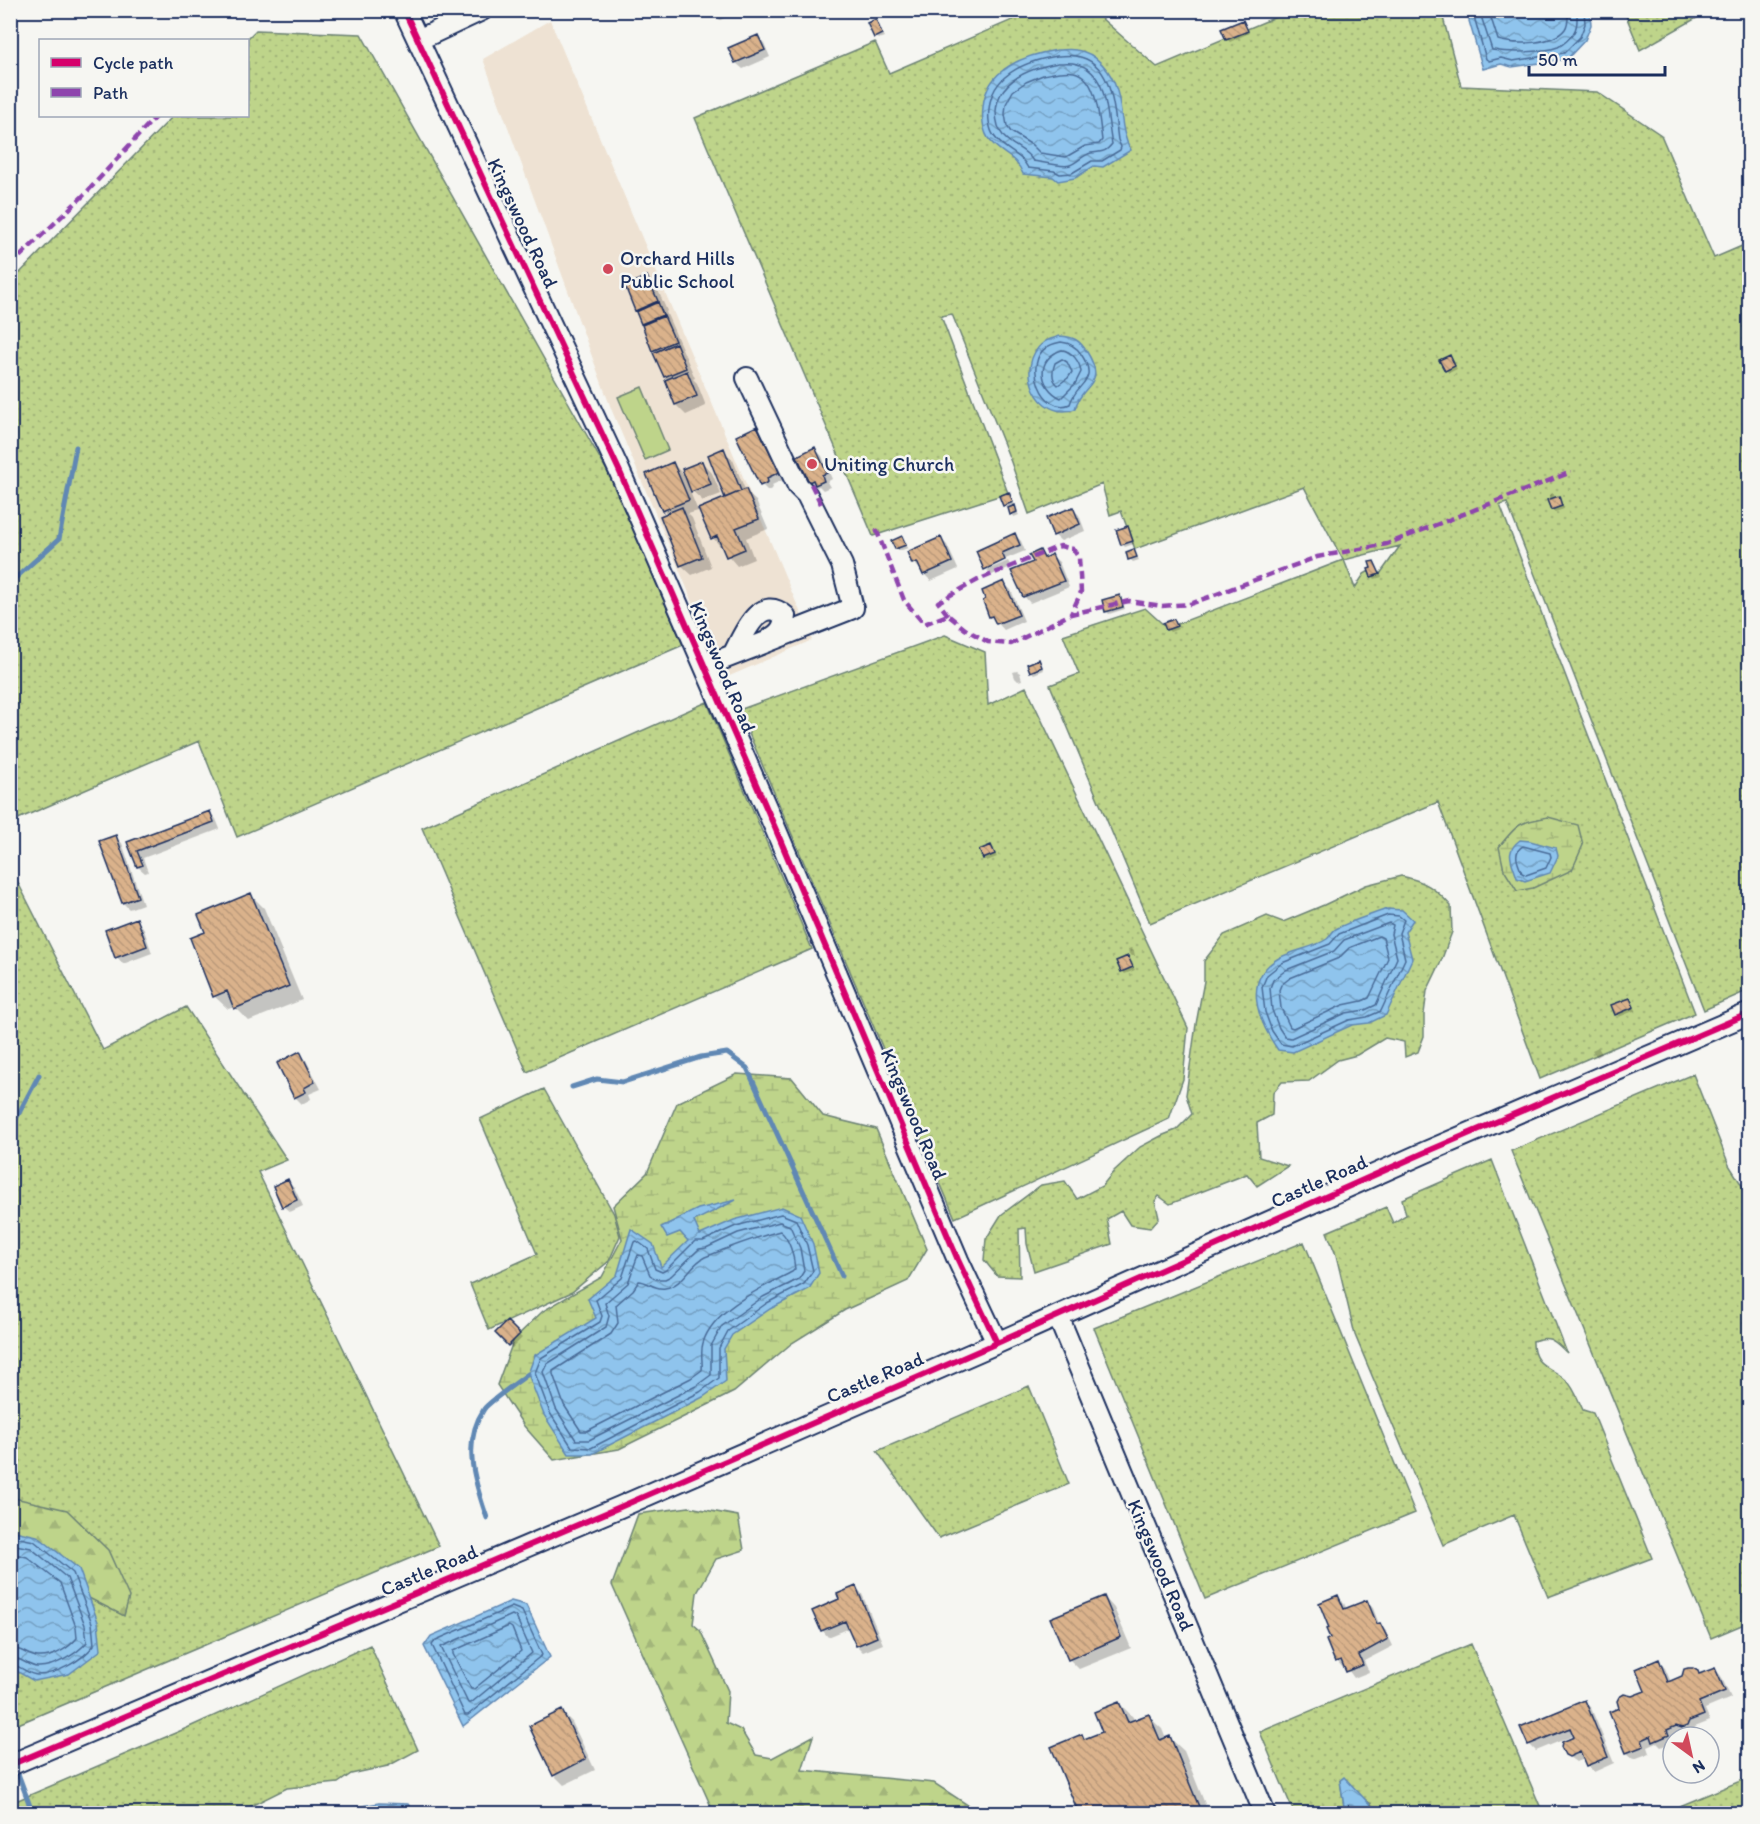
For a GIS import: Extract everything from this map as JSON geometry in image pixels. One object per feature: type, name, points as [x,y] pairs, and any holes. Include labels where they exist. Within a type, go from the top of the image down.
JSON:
[{"type":"street","name":"Kingswood Road","points":[[404,10],[634,504],[958,1260],[997,1343]]},
{"type":"street","points":[[418,40],[482,10]]},
{"type":"street","points":[[705,666],[853,608],[842,565],[807,495],[798,486],[747,378]]},
{"type":"street","points":[[733,655],[746,614],[760,613],[769,608],[779,610],[785,616],[784,624],[780,633],[765,642]]},
{"type":"street","name":"Castle Road","points":[[10,1765],[620,1508],[1426,1152],[1749,1013]]},
{"type":"street","name":"Kingswood Road","points":[[1058,1316],[1265,1814]]},
{"type":"shaded area","name":"Orchard Hills Public School","points":[[550,20],[812,640],[725,678],[612,411],[483,59]]},
{"type":"green space","points":[[1441,10],[1461,86],[1597,92],[1661,135],[1714,258],[1749,243],[1749,990],[1704,1010],[1507,503],[1500,505],[1695,1013],[1540,1079],[1438,802],[1150,923],[1050,685],[1079,674],[1063,635],[1145,608],[1167,628],[1343,560],[1304,487],[1135,549],[1121,511],[1110,515],[1102,484],[1029,514],[1011,462],[952,314],[941,316],[1008,493],[873,536],[695,118],[875,42],[889,73],[1033,11],[1093,11],[1157,67],[1290,11]],"holes":[[[1400,546],[1380,574],[1371,577],[1369,571],[1364,574],[1355,588],[1344,560]]]},
{"type":"green space","points":[[1624,11],[1709,11],[1640,50]]},
{"type":"green space","points":[[256,30],[361,34],[616,487],[683,645],[237,837],[199,741],[11,822],[11,282],[172,117],[249,117],[249,39],[247,39]]},
{"type":"green space","points":[[642,387],[668,450],[645,460],[618,397]]},
{"type":"green space","points":[[945,635],[985,652],[988,705],[1026,687],[1188,1028],[1183,1079],[1169,1119],[955,1218],[739,710]]},
{"type":"green space","points":[[707,702],[812,949],[527,1072],[422,828]]},
{"type":"green space","points":[[1548,817],[1578,825],[1583,845],[1572,870],[1533,888],[1517,891],[1504,870],[1499,847],[1519,825]]},
{"type":"green space","points":[[10,867],[103,1050],[186,1007],[287,1160],[258,1172],[439,1546],[11,1727]]},
{"type":"green space","points":[[1401,876],[1429,886],[1451,906],[1452,932],[1427,991],[1424,1036],[1418,1052],[1405,1057],[1404,1042],[1385,1038],[1357,1055],[1338,1060],[1309,1081],[1282,1082],[1273,1093],[1272,1115],[1257,1123],[1259,1157],[1288,1166],[1257,1186],[1247,1174],[1170,1204],[1159,1196],[1155,1201],[1159,1218],[1150,1228],[1130,1225],[1121,1211],[1107,1219],[1112,1244],[1034,1271],[1027,1244],[1026,1228],[1019,1229],[1020,1277],[997,1276],[984,1260],[986,1239],[1001,1215],[1041,1185],[1065,1181],[1077,1199],[1102,1186],[1114,1171],[1140,1147],[1176,1130],[1192,1114],[1186,1095],[1204,981],[1204,961],[1224,935],[1267,916],[1283,922],[1366,885]]},
{"type":"green space","points":[[737,1074],[792,1078],[823,1116],[876,1129],[927,1249],[908,1281],[845,1310],[792,1343],[734,1392],[619,1449],[554,1460],[524,1426],[497,1385],[514,1339],[543,1311],[602,1277],[622,1239],[613,1206],[647,1173],[677,1103]]},
{"type":"green space","points":[[1693,1074],[1729,1165],[1750,1198],[1749,1622],[1711,1638],[1511,1151]]},
{"type":"green space","points":[[544,1089],[614,1214],[620,1236],[609,1261],[572,1292],[489,1330],[470,1284],[537,1254],[480,1119]]},
{"type":"green space","points":[[1492,1160],[1567,1353],[1552,1340],[1544,1338],[1533,1341],[1536,1356],[1539,1361],[1569,1383],[1583,1410],[1593,1413],[1652,1558],[1548,1597],[1514,1515],[1443,1545],[1355,1335],[1336,1255],[1327,1232],[1386,1207],[1393,1223],[1406,1215],[1402,1199]]},
{"type":"green space","points":[[1304,1242],[1415,1513],[1205,1599],[1094,1328]]},
{"type":"green space","points":[[1029,1386],[1069,1484],[939,1538],[877,1451]]},
{"type":"green space","points":[[10,1497],[67,1510],[108,1550],[129,1597],[124,1616],[85,1596],[11,1535]]},
{"type":"green space","points":[[689,1507],[738,1516],[744,1550],[716,1559],[697,1593],[693,1624],[700,1630],[728,1691],[726,1723],[741,1730],[756,1755],[772,1758],[813,1736],[802,1770],[934,1783],[978,1813],[714,1813],[612,1585],[638,1514]]},
{"type":"green space","points":[[1471,1644],[1543,1813],[1378,1813],[1371,1804],[1340,1780],[1345,1813],[1294,1813],[1260,1732]]},
{"type":"green space","points":[[370,1645],[418,1750],[388,1766],[351,1774],[338,1783],[287,1788],[237,1813],[11,1813],[11,1803],[187,1728]]},
{"type":"green space","points":[[1745,1779],[1749,1781],[1749,1813],[1663,1813]]},
{"type":"water","points":[[1469,11],[1590,11],[1591,25],[1585,40],[1567,59],[1512,67],[1501,64],[1483,69],[1469,21]]},
{"type":"water","points":[[1057,50],[1083,52],[1096,59],[1107,70],[1115,84],[1123,129],[1131,150],[1103,167],[1094,166],[1075,178],[1058,181],[1053,177],[1023,174],[1016,163],[988,138],[983,115],[986,94],[991,83],[999,74],[1020,60]]},
{"type":"water","points":[[1060,336],[1072,338],[1081,344],[1093,363],[1095,372],[1091,384],[1078,400],[1075,409],[1062,411],[1050,407],[1041,400],[1034,390],[1030,377],[1030,365],[1034,353],[1045,342]]},
{"type":"water","points":[[1520,840],[1556,848],[1558,856],[1550,873],[1525,881],[1517,878],[1511,853],[1515,844]]},
{"type":"water","points":[[1387,909],[1402,910],[1413,920],[1405,932],[1412,959],[1386,1015],[1369,1023],[1352,1025],[1293,1052],[1278,1050],[1264,1026],[1257,1001],[1260,977],[1267,967],[1285,955],[1322,942],[1341,926]]},
{"type":"water","points":[[736,1200],[694,1221],[700,1235],[734,1220],[782,1207],[800,1215],[813,1244],[819,1273],[809,1289],[770,1309],[732,1335],[724,1349],[726,1381],[703,1397],[592,1454],[569,1454],[544,1415],[528,1374],[535,1355],[596,1318],[588,1299],[617,1275],[631,1229],[653,1244],[661,1267],[688,1241],[680,1232],[667,1237],[661,1227],[698,1209]]},
{"type":"water","points":[[10,1530],[37,1536],[79,1569],[98,1622],[101,1650],[69,1674],[34,1681],[11,1668]]},
{"type":"water","points":[[511,1601],[526,1605],[550,1657],[463,1726],[424,1646],[431,1636]]},
{"type":"water","points":[[1344,1777],[1378,1813],[1345,1813],[1340,1780]]},
{"type":"water","points":[[379,1803],[408,1804],[414,1813],[330,1813],[333,1811]]},
{"type":"building","points":[[876,19],[882,34],[874,38],[867,23]]},
{"type":"building","points":[[1243,20],[1248,31],[1226,40],[1221,29]]},
{"type":"building","points":[[758,35],[765,50],[735,63],[728,48]]},
{"type":"building","points":[[647,276],[658,301],[635,311],[625,286]]},
{"type":"building","points":[[658,302],[663,315],[641,324],[636,312]]},
{"type":"building","points":[[664,316],[675,341],[652,351],[642,325]]},
{"type":"building","points":[[676,343],[686,368],[664,377],[653,353]]},
{"type":"building","points":[[1450,355],[1455,366],[1445,371],[1439,360]]},
{"type":"building","points":[[687,371],[697,396],[675,405],[665,380]]},
{"type":"building","points":[[757,426],[780,472],[767,478],[768,482],[760,486],[736,436]]},
{"type":"building","name":"Uniting Church","points":[[815,447],[827,473],[822,475],[824,481],[815,485],[813,480],[809,482],[797,456]]},
{"type":"building","points":[[724,448],[741,491],[725,498],[708,455]]},
{"type":"building","points":[[702,461],[711,484],[691,492],[682,469]]},
{"type":"building","points":[[673,462],[689,500],[662,511],[646,474]]},
{"type":"building","points":[[746,489],[759,519],[736,528],[745,549],[726,557],[717,536],[711,539],[698,509]]},
{"type":"building","points":[[1009,492],[1013,502],[1003,506],[999,496]]},
{"type":"building","points":[[1559,496],[1562,506],[1551,510],[1547,500]]},
{"type":"building","points":[[1015,505],[1017,512],[1010,515],[1008,508]]},
{"type":"building","points":[[682,507],[702,557],[680,566],[660,516]]},
{"type":"building","points":[[1073,507],[1080,524],[1053,536],[1046,518]]},
{"type":"building","points":[[1128,526],[1133,541],[1121,545],[1116,530]]},
{"type":"building","points":[[1015,533],[1020,545],[1002,553],[1005,560],[984,570],[976,551]]},
{"type":"building","points":[[902,536],[906,545],[895,549],[891,541]]},
{"type":"building","points":[[941,537],[952,562],[923,575],[917,562],[912,564],[907,552]]},
{"type":"building","points":[[1134,549],[1137,557],[1128,560],[1126,552]]},
{"type":"building","points":[[1040,550],[1044,558],[1052,554],[1064,581],[1023,597],[1011,571],[1033,562],[1029,555]]},
{"type":"building","points":[[1374,561],[1380,574],[1371,577],[1368,569],[1371,568],[1369,562]]},
{"type":"building","points":[[1004,581],[1019,615],[996,624],[992,616],[989,617],[982,591]]},
{"type":"building","points":[[1120,595],[1123,607],[1105,612],[1102,600]]},
{"type":"building","points":[[1174,619],[1177,626],[1166,630],[1163,623]]},
{"type":"building","points":[[1039,659],[1042,667],[1030,672],[1027,664]]},
{"type":"building","points":[[210,811],[214,822],[137,851],[143,865],[137,867],[127,842]]},
{"type":"building","points":[[116,835],[138,897],[122,903],[99,841]]},
{"type":"building","points":[[991,845],[995,854],[983,859],[979,850]]},
{"type":"building","points":[[251,893],[289,986],[234,1009],[227,991],[213,997],[190,938],[205,932],[198,915]]},
{"type":"building","points":[[137,918],[147,946],[115,958],[105,930]]},
{"type":"building","points":[[1128,956],[1133,967],[1121,972],[1116,961]]},
{"type":"building","points":[[1630,998],[1634,1007],[1615,1015],[1611,1005]]},
{"type":"building","points":[[300,1051],[315,1082],[304,1088],[306,1092],[294,1098],[277,1063]]},
{"type":"building","points":[[288,1179],[297,1200],[282,1207],[273,1186]]},
{"type":"building","points":[[507,1321],[520,1334],[508,1346],[495,1333]]},
{"type":"building","points":[[856,1586],[877,1637],[856,1646],[845,1621],[821,1631],[812,1611],[839,1599],[837,1594]]},
{"type":"building","points":[[1338,1595],[1344,1609],[1367,1600],[1377,1624],[1380,1623],[1388,1639],[1359,1655],[1363,1665],[1346,1672],[1341,1660],[1335,1662],[1326,1640],[1330,1638],[1326,1629],[1329,1628],[1319,1603]]},
{"type":"building","points":[[1104,1596],[1121,1637],[1068,1660],[1050,1618]]},
{"type":"building","points":[[1659,1659],[1668,1682],[1682,1676],[1684,1669],[1693,1668],[1699,1674],[1715,1668],[1725,1691],[1699,1702],[1704,1715],[1689,1721],[1687,1725],[1661,1725],[1661,1738],[1653,1742],[1651,1736],[1642,1740],[1644,1746],[1626,1753],[1609,1712],[1619,1708],[1617,1701],[1624,1694],[1632,1696],[1645,1691],[1636,1669]]},
{"type":"building","points":[[1585,1700],[1608,1757],[1586,1766],[1580,1752],[1569,1757],[1565,1755],[1561,1747],[1562,1742],[1574,1737],[1570,1728],[1528,1745],[1520,1727]]},
{"type":"building","points":[[1119,1702],[1128,1722],[1149,1714],[1160,1740],[1170,1736],[1202,1814],[1079,1814],[1051,1747],[1082,1734],[1084,1739],[1102,1732],[1094,1712]]},
{"type":"building","points":[[562,1710],[586,1759],[553,1776],[529,1726]]},
{"type":"waterway","points":[[10,583],[59,539],[76,447]]},
{"type":"waterway","points":[[572,1087],[597,1079],[623,1082],[701,1057],[727,1053],[747,1068],[842,1276]]},
{"type":"waterway","points":[[10,1130],[39,1075]]},
{"type":"waterway","points":[[487,1518],[472,1463],[473,1436],[484,1409],[528,1374]]},
{"type":"waterway","points":[[17,1771],[33,1814]]},
{"type":"marked path","points":[[10,266],[87,192],[155,117]]},
{"type":"marked path","points":[[876,529],[904,600],[924,624],[948,615],[965,629],[988,642],[1011,644],[1071,614],[1129,601],[1162,606],[1190,604],[1317,557],[1387,544],[1571,472]]},
{"type":"marked path","points":[[811,484],[821,504]]},
{"type":"marked path","points":[[948,615],[938,602],[978,580],[1060,546],[1073,549],[1079,558],[1081,592],[1071,614]]},
{"type":"cycle path","points":[[404,10],[619,470],[776,830],[958,1260],[997,1343]]},
{"type":"cycle path","points":[[10,1765],[620,1507],[997,1343],[1426,1152],[1750,1013]]},
{"type":"place","name":"Orchard Hills Public School","points":[[608,269]]},
{"type":"place","name":"Uniting Church","points":[[812,464]]}]
